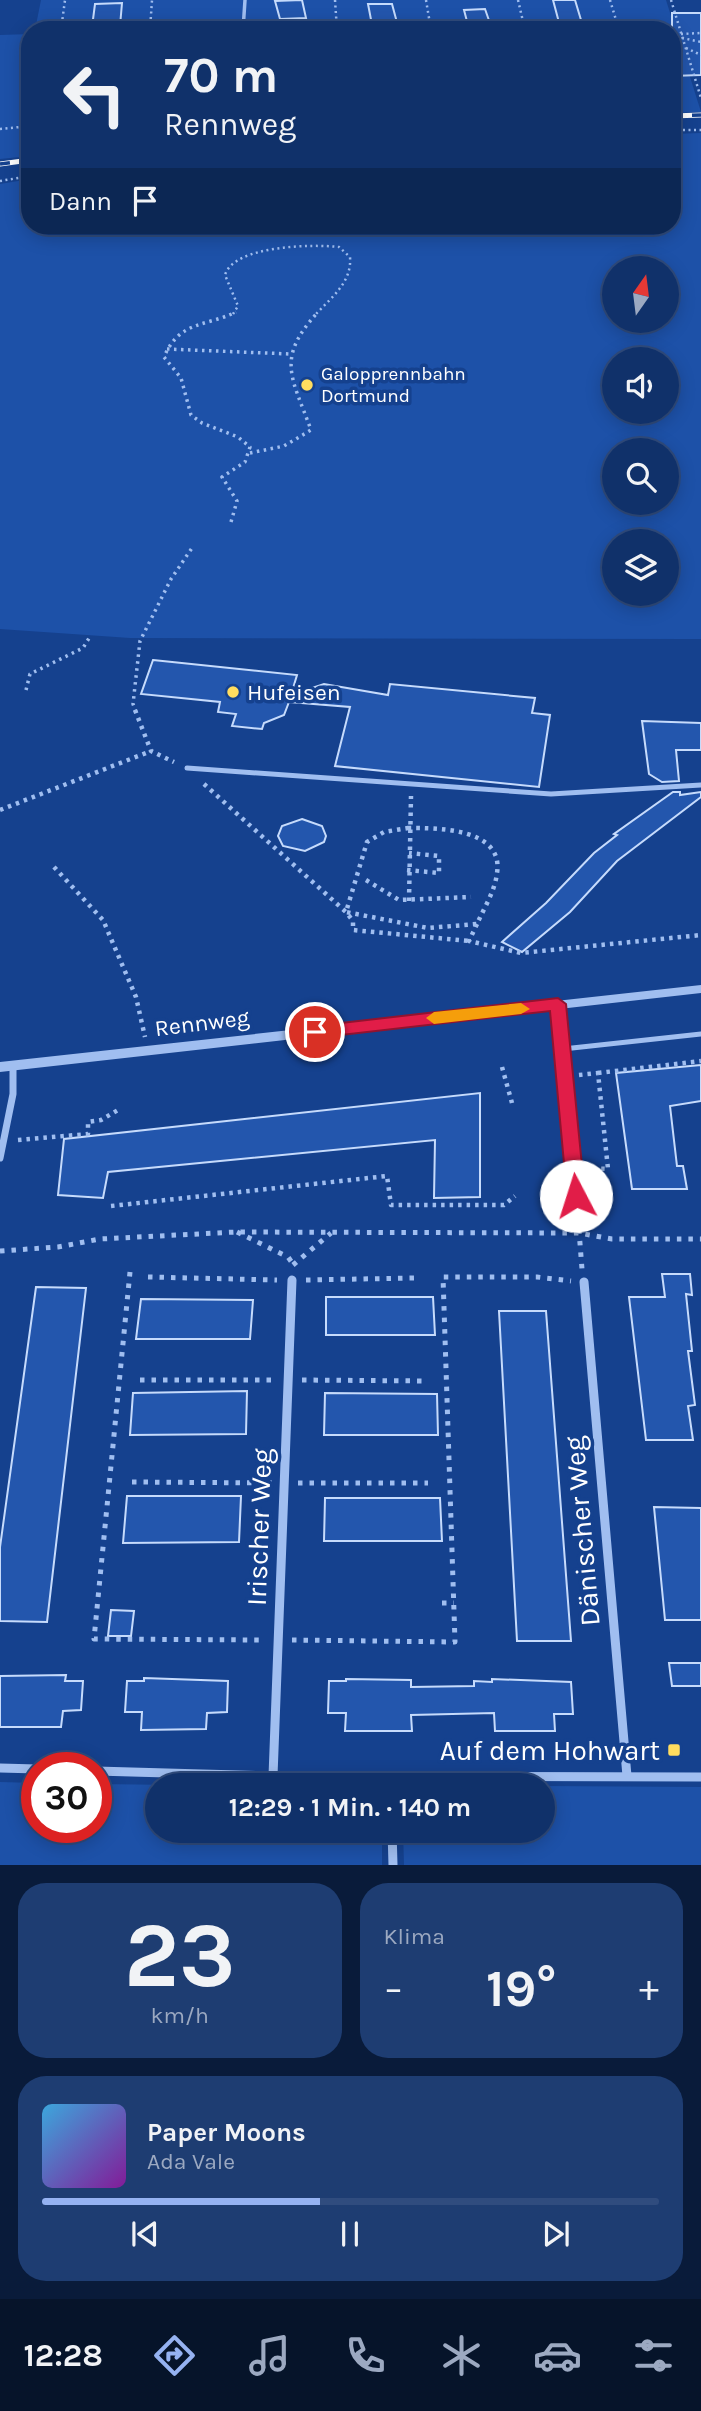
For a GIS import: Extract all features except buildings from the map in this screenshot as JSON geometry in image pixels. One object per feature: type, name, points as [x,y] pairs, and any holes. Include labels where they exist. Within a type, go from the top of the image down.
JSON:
[{"type":"street","name":"Rennweg","points":[[6,1067],[701,989]]},
{"type":"street","points":[[558,1004],[576,1196]]},
{"type":"street","points":[[0,1158],[13,1094],[6,1067]]},
{"type":"street","name":"Irischer Weg","points":[[273,1773],[292,1280]]},
{"type":"street","name":"Dänischer Weg","points":[[584,1282],[627,1776]]},
{"type":"street","points":[[0,1768],[21,1769]]},
{"type":"street","points":[[112,1771],[167,1773]]},
{"type":"street","points":[[555,1778],[701,1777]]},
{"type":"street","points":[[392,1843],[393,1865]]},
{"type":"lane","points":[[244,21],[245,0]]},
{"type":"lane","points":[[187,768],[551,794],[701,785]]},
{"type":"lane","points":[[563,1049],[701,1034]]},
{"type":"path","points":[[62,21],[65,0]]},
{"type":"path","points":[[151,21],[152,0]]},
{"type":"path","points":[[335,0],[336,21]]},
{"type":"path","points":[[426,0],[430,21]]},
{"type":"path","points":[[518,0],[523,21]]},
{"type":"path","points":[[610,0],[616,21]]},
{"type":"path","points":[[671,0],[677,21]]},
{"type":"path","points":[[681,36],[701,33]]},
{"type":"path","points":[[681,36],[701,42]]},
{"type":"path","points":[[681,36],[701,98]]},
{"type":"path","points":[[685,48],[701,55]]},
{"type":"path","points":[[0,129],[21,127]]},
{"type":"path","points":[[681,130],[701,130]]},
{"type":"path","points":[[0,181],[21,178]]},
{"type":"path","points":[[231,522],[238,508],[237,501],[222,477],[245,462],[250,447],[240,438],[203,423],[190,414],[182,394],[179,373],[164,357],[167,349],[171,340],[184,329],[236,312],[238,306],[225,279],[227,269],[236,260],[295,248],[339,247],[352,261],[353,270],[343,286],[303,325],[290,354],[291,387],[311,430],[284,446],[250,453]]},
{"type":"path","points":[[167,349],[290,354]]},
{"type":"path","points":[[192,548],[171,579],[140,640],[133,704],[152,751],[187,768],[346,912],[353,921],[353,930],[469,941],[522,953],[540,949],[701,936]]},
{"type":"path","points":[[26,690],[30,674],[83,648],[91,635]]},
{"type":"path","points":[[0,810],[152,751]]},
{"type":"path","points":[[409,901],[408,828],[413,784]]},
{"type":"path","points":[[346,912],[367,842],[384,832],[408,828],[468,833],[494,854],[499,869],[469,941]]},
{"type":"path","points":[[407,870],[439,873],[439,856],[409,853]]},
{"type":"path","points":[[54,867],[103,920],[136,998],[145,1038]]},
{"type":"path","points":[[366,880],[386,894],[409,901],[471,897]]},
{"type":"path","points":[[346,912],[372,919],[443,929],[477,923]]},
{"type":"path","points":[[565,1077],[701,1061]]},
{"type":"path","points":[[502,1067],[512,1103]]},
{"type":"path","points":[[573,1168],[608,1169],[598,1073]]},
{"type":"path","points":[[4,1141],[88,1134],[88,1122],[101,1120],[118,1110]]},
{"type":"path","points":[[111,1206],[387,1176],[391,1205],[504,1205],[515,1196]]},
{"type":"path","points":[[130,1272],[100,1602],[94,1639],[455,1642],[443,1277],[537,1277],[584,1282],[576,1196]]},
{"type":"path","points":[[293,1264],[333,1231]]},
{"type":"path","points":[[0,1251],[50,1248],[100,1239],[236,1232],[579,1233],[612,1239],[701,1239]]},
{"type":"path","points":[[236,1232],[288,1257],[293,1264],[292,1280]]},
{"type":"path","points":[[442,1603],[454,1603]]},
{"type":"shaded area","points":[[41,0],[666,0],[673,21],[37,21]]},
{"type":"shaded area","points":[[21,34],[21,157],[0,159],[0,35]]},
{"type":"shaded area","points":[[681,48],[701,112],[681,113]]},
{"type":"shaded area","name":"Galopprennbahn Dortmund","points":[[701,133],[701,639],[130,638],[0,629],[0,184],[21,180],[21,235],[681,235],[681,134]]},
{"type":"shaded area","points":[[0,1782],[21,1783],[21,1843],[112,1843],[112,1784],[145,1785],[145,1843],[382,1843],[382,1865],[0,1865]]},
{"type":"shaded area","points":[[555,1786],[701,1787],[701,1865],[404,1865],[403,1843],[555,1843]]},
{"type":"railway","points":[[681,116],[701,115]]},
{"type":"railway","points":[[0,164],[21,161]]},
{"type":"slow traffic","points":[[434,1018],[521,1009]]},
{"type":"place","name":"Galopprennbahn Dortmund","points":[[307,385]]},
{"type":"place","name":"Hufeisen","points":[[233,692]]},
{"type":"place","name":"Auf dem Hohwart","points":[[674,1750]]},
{"type":"route","points":[[315,1032],[558,1004],[576,1196]]}]
